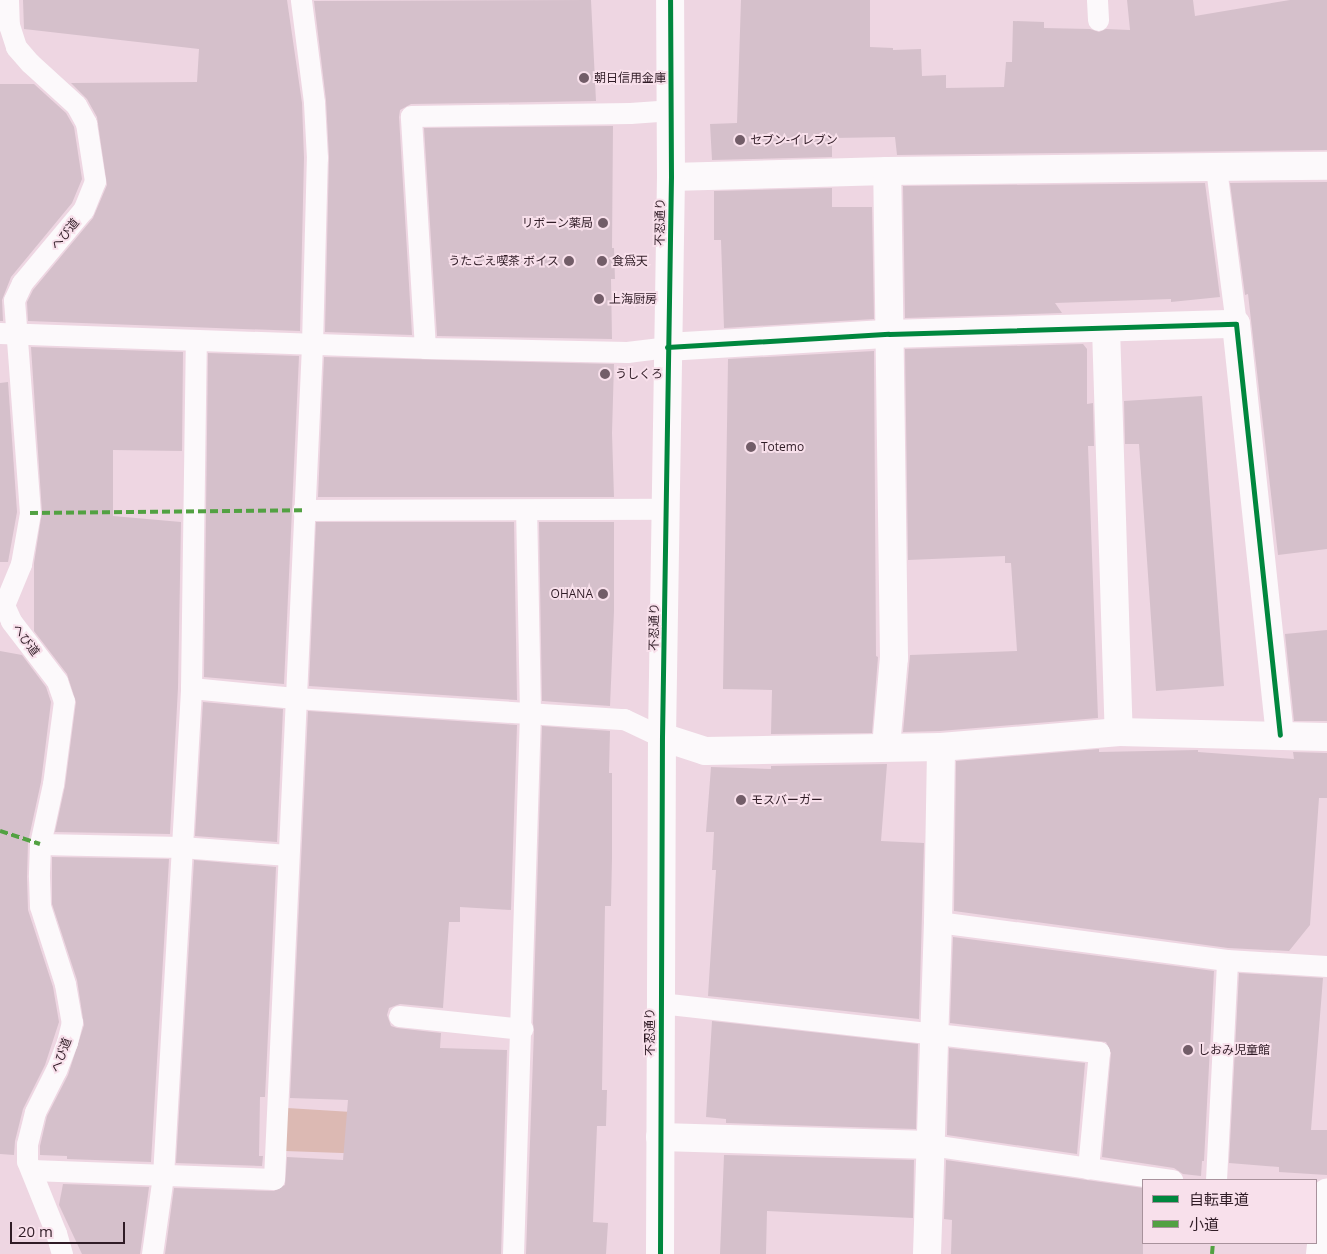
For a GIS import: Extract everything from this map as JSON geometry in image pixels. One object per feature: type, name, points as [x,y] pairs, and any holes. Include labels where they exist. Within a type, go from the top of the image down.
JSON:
[{"type":"street","name":"不忍通り","points":[[660,1254],[662,737],[671,177],[669,110],[670,0]]},
{"type":"street","points":[[671,177],[887,171],[1327,166]]},
{"type":"street","points":[[886,747],[894,658],[887,171]]},
{"type":"street","points":[[667,348],[889,334],[1236,324],[1280,735]]},
{"type":"street","points":[[1106,328],[1118,732]]},
{"type":"street","points":[[662,737],[705,751],[941,747],[1118,732],[1327,737]]},
{"type":"street","points":[[927,1254],[935,1033],[941,747]]},
{"type":"street","points":[[660,1137],[931,1145]]},
{"type":"street","points":[[1320,1254],[1324,1187]]},
{"type":"lane","name":"へび道","points":[[8,0],[9,26],[16,47],[30,63],[76,104],[86,122],[95,181],[83,210],[22,283],[14,300],[8,333],[30,513],[21,564],[4,605],[12,621],[57,681],[64,701],[53,784],[40,844],[40,906],[65,984],[72,1022],[68,1042],[35,1112],[27,1144],[26,1161],[62,1254]]},
{"type":"lane","points":[[31,1170],[274,1179],[312,344],[317,158],[314,102],[301,0]]},
{"type":"lane","points":[[425,348],[411,116],[630,114],[669,110]]},
{"type":"lane","points":[[1216,168],[1236,324]]},
{"type":"lane","points":[[8,333],[425,348],[626,352],[667,348]]},
{"type":"lane","points":[[152,1254],[163,1176],[191,688],[196,340]]},
{"type":"lane","points":[[303,510],[666,509]]},
{"type":"lane","points":[[513,1254],[522,1029],[530,713],[526,510]]},
{"type":"lane","points":[[191,688],[295,698],[624,719],[662,737]]},
{"type":"lane","points":[[40,844],[181,847],[288,855]]},
{"type":"lane","points":[[938,922],[1227,960],[1327,966]]},
{"type":"lane","points":[[1216,1179],[1227,960]]},
{"type":"lane","points":[[660,1003],[1099,1052],[1088,1168]]},
{"type":"lane","points":[[399,1016],[522,1029]]},
{"type":"lane","points":[[931,1145],[1165,1179]]},
{"type":"shaded area","points":[[287,1108],[400,1115],[399,1155],[285,1151]]},
{"type":"building","points":[[23,0],[287,0],[302,103],[304,158],[300,331],[28,321],[27,302],[33,290],[93,218],[107,185],[97,117],[87,99],[71,83],[197,82],[199,49],[24,29]]},
{"type":"building","points":[[591,0],[596,101],[411,104],[400,110],[412,335],[325,332],[329,157],[326,100],[314,1]]},
{"type":"building","points":[[741,0],[870,0],[870,47],[893,48],[893,50],[921,49],[922,76],[946,75],[946,88],[1004,87],[1006,62],[1012,62],[1013,21],[1044,22],[1044,28],[1090,29],[1099,32],[1106,29],[1130,30],[1127,0],[1193,0],[1195,16],[1290,0],[1327,0],[1327,150],[897,155],[895,137],[832,138],[832,157],[712,160],[710,124],[737,123]]},
{"type":"building","points":[[0,84],[34,84],[66,113],[74,127],[82,179],[72,203],[11,277],[2,300],[3,321],[0,321]]},
{"type":"building","points":[[613,126],[612,248],[614,248],[615,279],[611,279],[612,339],[437,336],[424,128]]},
{"type":"building","points":[[1327,182],[1327,549],[1278,555],[1248,294],[1245,295],[1230,183]]},
{"type":"building","points":[[1205,183],[1220,297],[1171,302],[1171,299],[1055,303],[1062,313],[905,318],[903,186]]},
{"type":"building","points":[[832,188],[832,207],[872,207],[874,319],[724,328],[721,240],[714,240],[714,191]]},
{"type":"building","points":[[1083,344],[1087,349],[1087,404],[1093,403],[1094,446],[1088,446],[1098,718],[940,731],[903,732],[910,655],[1017,651],[1011,563],[1005,563],[1005,556],[908,560],[905,349]]},
{"type":"building","points":[[31,347],[183,352],[182,451],[113,450],[113,516],[181,522],[178,688],[170,834],[55,832],[65,786],[76,702],[67,674],[34,631],[34,563],[42,512]]},
{"type":"building","points":[[874,351],[876,656],[878,657],[872,733],[771,734],[772,690],[723,689],[728,359]]},
{"type":"building","points":[[208,353],[299,356],[284,684],[204,677]]},
{"type":"building","points":[[324,357],[614,364],[612,433],[614,497],[318,497]]},
{"type":"building","points":[[8,382],[17,512],[8,562],[0,562],[0,383]]},
{"type":"building","points":[[1202,396],[1224,686],[1156,691],[1139,444],[1125,444],[1124,401]]},
{"type":"building","points":[[316,522],[514,522],[517,700],[309,686]]},
{"type":"building","points":[[539,522],[614,522],[614,611],[610,706],[542,701]]},
{"type":"building","points":[[1327,630],[1327,721],[1294,721],[1285,634]]},
{"type":"building","points":[[0,651],[22,655],[46,687],[51,702],[41,782],[28,842],[27,877],[28,910],[53,987],[59,1022],[45,1065],[23,1109],[15,1141],[14,1155],[0,1154]]},
{"type":"building","points":[[203,702],[283,709],[277,842],[195,836]]},
{"type":"building","points":[[308,711],[517,725],[511,910],[460,907],[460,922],[449,922],[443,1008],[400,1004],[389,1008],[387,1015],[391,1026],[397,1028],[441,1033],[440,1048],[507,1050],[501,1254],[165,1254],[174,1188],[274,1191],[285,1185],[287,1157],[343,1160],[348,1100],[290,1098]]},
{"type":"building","points":[[542,726],[610,731],[609,773],[612,773],[611,906],[605,906],[602,1090],[607,1090],[606,1126],[597,1126],[593,1222],[608,1223],[606,1254],[526,1254]]},
{"type":"building","points":[[1099,749],[1099,752],[1198,750],[1198,752],[1294,759],[1293,752],[1327,753],[1327,798],[1319,798],[1310,925],[1289,951],[1228,948],[954,911],[956,761]]},
{"type":"building","points":[[887,764],[881,841],[924,843],[919,1019],[708,996],[716,870],[712,870],[714,832],[706,832],[711,767],[771,769],[771,766]]},
{"type":"building","points":[[52,857],[169,859],[151,1162],[67,1159],[67,1156],[40,1155],[40,1146],[47,1116],[68,1075],[84,1025],[77,980],[52,904]]},
{"type":"building","points":[[194,860],[276,867],[265,1097],[260,1097],[259,1156],[263,1156],[262,1166],[176,1163]]},
{"type":"building","points":[[953,937],[1214,971],[1204,1161],[1202,1161],[1201,1176],[1183,1174],[1174,1168],[1102,1157],[1111,1053],[1106,1042],[950,1023]]},
{"type":"building","points":[[1239,973],[1323,978],[1311,1130],[1327,1130],[1327,1175],[1279,1172],[1279,1167],[1229,1163]]},
{"type":"building","points":[[712,1021],[918,1044],[916,1129],[726,1123],[726,1119],[706,1117]]},
{"type":"building","points":[[949,1048],[1085,1063],[1077,1154],[947,1135]]},
{"type":"building","points":[[724,1155],[914,1160],[913,1218],[767,1211],[766,1254],[720,1254]]},
{"type":"building","points":[[946,1160],[1142,1188],[1143,1254],[951,1254],[952,1220],[944,1219]]},
{"type":"building","points":[[63,1184],[149,1187],[140,1254],[82,1254],[59,1205]]},
{"type":"marked path","points":[[30,513],[303,510]]},
{"type":"marked path","points":[[0,831],[40,844]]},
{"type":"marked path","points":[[1212,1254],[1213,1244]]},
{"type":"cycle path","points":[[660,1254],[662,737],[671,177],[670,0]]},
{"type":"cycle path","points":[[667,347],[889,334],[1236,324],[1280,735]]},
{"type":"place","name":"朝日信用金庫","points":[[584,78]]},
{"type":"place","name":"セブン-イレブン","points":[[740,140]]},
{"type":"place","name":"リボーン薬局","points":[[603,223]]},
{"type":"place","name":"うたごえ喫茶 ボイス","points":[[569,261]]},
{"type":"place","name":"食爲天","points":[[602,261]]},
{"type":"place","name":"上海厨房","points":[[599,299]]},
{"type":"place","name":"うしくろ","points":[[605,374]]},
{"type":"place","name":"Totemo","points":[[751,447]]},
{"type":"place","name":"OHANA","points":[[603,594]]},
{"type":"place","name":"モスバーガー","points":[[741,800]]},
{"type":"place","name":"しおみ児童館","points":[[1188,1050]]}]
